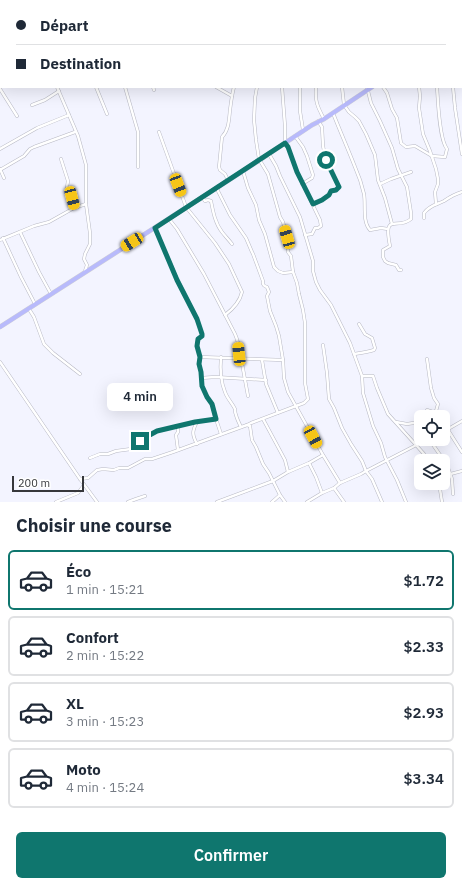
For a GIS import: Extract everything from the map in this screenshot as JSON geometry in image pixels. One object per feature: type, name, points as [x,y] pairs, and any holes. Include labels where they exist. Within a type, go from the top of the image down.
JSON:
[{"type":"highway","points":[[0,327],[216,189],[286,140],[324,119],[367,89]]},
{"type":"street","points":[[58,88],[78,136],[86,165],[86,204],[90,244],[84,259],[86,265],[85,272]]},
{"type":"street","points":[[96,88],[107,114]]},
{"type":"street","points":[[126,88],[138,132],[138,167]]},
{"type":"street","points":[[218,88],[232,96]]},
{"type":"street","points":[[228,180],[219,167],[222,137],[225,134],[228,125],[234,88]]},
{"type":"street","points":[[80,479],[88,478],[97,470],[128,468],[145,459],[152,459],[197,444],[304,403],[308,399],[305,383],[304,316],[297,288],[297,282],[293,272],[291,256],[288,252],[287,237],[268,174],[259,159],[254,120],[257,88]]},
{"type":"street","points":[[282,88],[286,140],[297,172],[313,204],[321,226],[315,228],[312,234],[305,235]]},
{"type":"street","points":[[300,88],[300,111],[304,129]]},
{"type":"street","points":[[316,88],[317,105],[324,119]]},
{"type":"street","points":[[342,88],[344,105],[359,121],[375,155],[380,184],[386,198],[392,224]]},
{"type":"street","points":[[384,88],[387,92],[392,109],[397,118],[401,143],[406,147],[415,146],[432,156],[445,157],[447,149],[444,146],[442,137],[437,88]]},
{"type":"street","points":[[419,88],[419,108],[423,134],[432,156],[438,179],[435,192],[436,204]]},
{"type":"street","points":[[453,88],[462,154]]},
{"type":"street","points":[[0,89],[17,116]]},
{"type":"street","points":[[367,89],[371,103],[392,148],[398,169],[408,194],[411,219],[390,225],[388,229],[390,246],[383,250],[383,257],[385,261],[396,265],[399,270],[401,270]]},
{"type":"street","points":[[32,105],[45,100],[59,91]]},
{"type":"street","points":[[333,113],[362,184],[364,195],[364,212],[368,227],[370,230],[381,228],[388,229]]},
{"type":"street","points":[[0,149],[37,128],[68,115]]},
{"type":"street","points":[[313,204],[322,200],[329,195],[331,191],[336,190],[339,187],[326,160],[323,146],[322,127],[318,121]]},
{"type":"street","points":[[4,178],[0,169],[24,156],[30,149],[75,132]]},
{"type":"street","points":[[159,132],[186,207],[215,243],[229,264],[242,292],[240,298],[231,311],[225,315]]},
{"type":"street","points":[[295,136],[303,147],[313,175],[312,178],[302,184]]},
{"type":"street","points":[[269,153],[300,217],[313,261],[313,271],[316,282],[331,305],[350,343],[362,376],[362,389],[374,426],[387,460],[401,488],[406,502]]},
{"type":"street","points":[[61,159],[68,181],[67,187],[74,208]]},
{"type":"street","points":[[243,171],[248,188],[256,205],[259,220],[265,234],[274,267],[283,273],[293,272]]},
{"type":"street","points":[[380,184],[412,172]]},
{"type":"street","points":[[216,189],[230,215],[246,238],[256,259],[258,270],[263,281],[262,283],[264,286],[268,287],[269,292],[267,296],[270,312],[276,326],[284,360],[285,381],[288,392],[340,484]]},
{"type":"street","points":[[424,218],[424,213],[430,206],[462,192]]},
{"type":"street","points":[[202,197],[205,202],[208,200],[211,201],[219,227],[232,244]]},
{"type":"street","points":[[35,304],[2,239],[49,222],[74,208],[86,204]]},
{"type":"street","points":[[169,218],[204,274],[237,339],[239,358],[248,396]]},
{"type":"street","points":[[155,228],[177,280],[197,319],[202,334],[197,341],[200,357],[199,364],[202,386],[212,404],[221,434]]},
{"type":"street","points":[[20,232],[33,261],[52,294]]},
{"type":"street","points":[[29,308],[44,344],[52,353],[80,374]]},
{"type":"street","points":[[354,354],[371,351],[376,348],[372,338],[365,334],[359,324]]},
{"type":"street","points":[[323,345],[329,399],[342,428],[372,479],[382,502]]},
{"type":"street","points":[[200,357],[284,360]]},
{"type":"street","points":[[221,357],[222,378],[225,394],[230,399],[235,409],[241,427]]},
{"type":"street","points":[[427,359],[434,398],[438,404],[436,410]]},
{"type":"street","points":[[262,360],[268,390],[278,413]]},
{"type":"street","points":[[0,362],[97,502]]},
{"type":"street","points":[[362,376],[373,376],[388,414],[414,443]]},
{"type":"street","points":[[201,378],[215,377],[266,380]]},
{"type":"street","points":[[90,458],[100,454],[108,454],[116,451],[131,449],[141,444],[140,441],[145,440],[146,437],[157,431],[216,419]]},
{"type":"street","points":[[263,419],[285,460],[288,472]]},
{"type":"street","points":[[450,429],[462,421]]},
{"type":"street","points":[[197,422],[192,435],[197,444]]},
{"type":"street","points":[[396,422],[408,424],[414,423]]},
{"type":"street","points":[[247,425],[250,426],[252,440],[263,464],[285,502]]},
{"type":"street","points":[[176,426],[178,429],[176,435],[178,450]]},
{"type":"street","points":[[450,433],[462,452]]},
{"type":"street","points":[[307,502],[414,446]]},
{"type":"street","points":[[417,446],[424,454]]},
{"type":"street","points":[[218,502],[273,481],[288,472],[309,463],[323,454]]},
{"type":"street","points":[[309,463],[322,493]]},
{"type":"street","points":[[453,494],[450,475],[462,471]]},
{"type":"street","points":[[56,502],[78,493],[84,485]]},
{"type":"street","points":[[334,488],[344,502]]},
{"type":"street","points":[[440,490],[442,502]]},
{"type":"street","points":[[272,502],[280,495]]},
{"type":"street","points":[[128,502],[145,496]]},
{"type":"route","points":[[140,441],[146,440],[146,437],[157,431],[195,422],[216,419],[212,404],[202,386],[199,364],[200,357],[197,341],[202,334],[197,319],[177,280],[155,228],[285,143],[288,147],[302,184],[313,204],[322,200],[329,195],[331,191],[336,190],[339,187],[326,160]]}]
